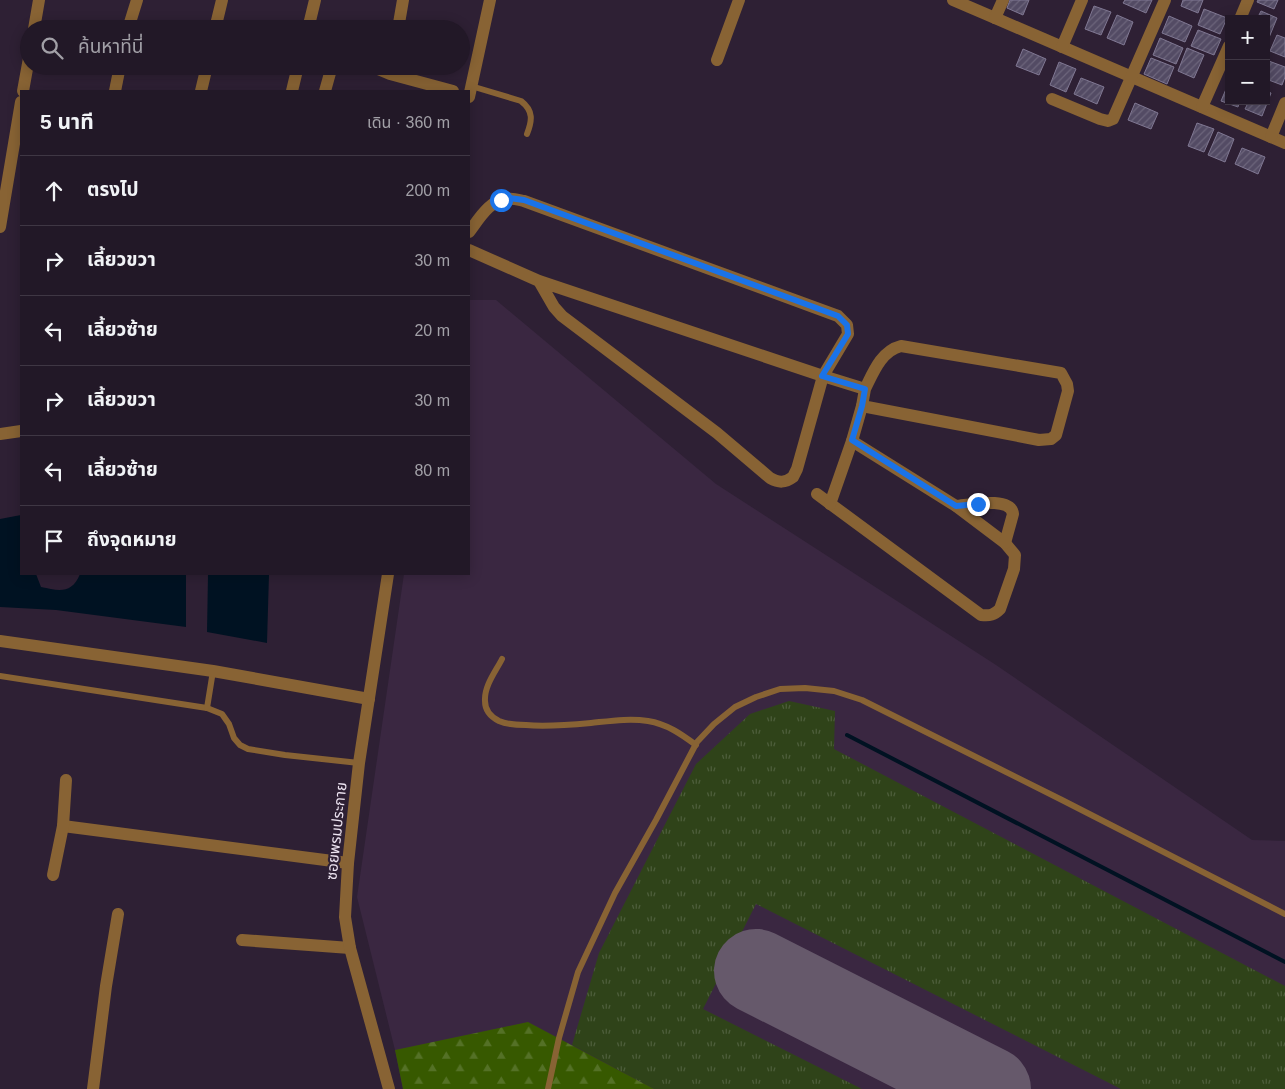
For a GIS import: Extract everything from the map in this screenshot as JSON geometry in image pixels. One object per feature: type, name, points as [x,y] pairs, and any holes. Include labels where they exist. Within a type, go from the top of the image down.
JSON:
[{"type":"street","points":[[36,20],[39,0]]},
{"type":"street","points":[[129,20],[137,0]]},
{"type":"street","points":[[217,20],[222,0]]},
{"type":"street","points":[[310,20],[315,0]]},
{"type":"street","points":[[399,20],[402,0]]},
{"type":"street","points":[[470,94],[490,0]]},
{"type":"street","points":[[718,60],[740,0]]},
{"type":"street","points":[[953,0],[1285,143]]},
{"type":"street","points":[[995,18],[1003,0]]},
{"type":"street","points":[[1062,47],[1082,0]]},
{"type":"street","points":[[1052,99],[1100,119],[1108,121],[1113,118],[1165,0]]},
{"type":"street","points":[[1242,15],[1248,0]]},
{"type":"street","points":[[1202,107],[1225,55]]},
{"type":"street","points":[[23,90],[26,75]]},
{"type":"street","points":[[115,90],[118,75]]},
{"type":"street","points":[[201,90],[205,75]]},
{"type":"street","points":[[292,90],[296,75]]},
{"type":"street","points":[[325,90],[329,75]]},
{"type":"street","points":[[406,75],[450,90]]},
{"type":"street","points":[[1271,137],[1285,103]]},
{"type":"street","points":[[0,226],[16,161],[20,114]]},
{"type":"street","points":[[470,231],[493,203],[509,198],[524,200],[838,316],[847,325],[848,334],[822,376],[797,469],[793,477],[784,482],[770,478],[717,433],[562,316],[554,307],[539,281]]},
{"type":"street","points":[[470,250],[539,281],[865,389]]},
{"type":"street","points":[[830,504],[852,440],[865,389],[876,367],[888,352],[895,348],[901,346],[1061,373],[1067,384],[1068,392],[1056,435],[1051,439],[1040,440],[862,406]]},
{"type":"street","points":[[0,434],[20,431]]},
{"type":"street","points":[[817,494],[981,615],[995,614],[1000,609],[1014,569],[1015,555],[1005,543],[956,506],[852,440]]},
{"type":"street","points":[[956,506],[990,503],[1010,506],[1013,514],[1005,543]]},
{"type":"street","name":"ซอยพรมประกาย","points":[[388,575],[359,763],[348,863],[345,917],[350,948],[389,1089]]},
{"type":"street","points":[[0,640],[213,671],[369,699]]},
{"type":"street","points":[[53,874],[63,826],[66,780]]},
{"type":"street","points":[[63,826],[348,863]]},
{"type":"street","points":[[93,1089],[106,986],[118,914]]},
{"type":"street","points":[[242,940],[350,948]]},
{"type":"lane","points":[[470,94],[525,104],[529,108],[531,116],[527,134]]},
{"type":"lane","points":[[502,659],[488,686],[485,699],[487,711],[498,721],[511,725],[538,726],[631,720],[648,721],[681,733],[696,744]]},
{"type":"lane","points":[[207,708],[213,671]]},
{"type":"lane","points":[[0,676],[207,708],[222,714],[229,724],[234,738],[248,750],[359,763]]},
{"type":"lane","points":[[548,1089],[559,1038],[578,972],[615,893],[696,744],[714,724],[734,707],[756,696],[780,689],[804,688],[834,691],[862,700],[1285,914]]},
{"type":"shaded area","points":[[470,300],[496,300],[716,484],[996,665],[1252,840],[1285,841],[1285,1089],[403,1089],[357,897],[404,575],[470,575]]},
{"type":"green space","points":[[789,701],[835,711],[834,749],[1285,986],[1285,1089],[1121,1089],[756,904],[703,1009],[862,1089],[654,1089],[572,1045],[599,953],[696,764],[750,714]]},
{"type":"green space","points":[[528,1022],[654,1089],[403,1089],[395,1050]]},
{"type":"water","points":[[20,515],[20,575],[36,575],[41,587],[64,590],[73,585],[80,575],[186,575],[186,627],[56,610],[0,607],[0,519]]},
{"type":"water","points":[[208,575],[269,575],[267,643],[207,632]]},
{"type":"building","points":[[1010,0],[1029,0],[1023,15],[1007,8]]},
{"type":"building","points":[[1125,0],[1152,0],[1146,13],[1123,3]]},
{"type":"building","points":[[1183,0],[1203,0],[1198,13],[1181,6]]},
{"type":"building","points":[[1258,0],[1278,0],[1274,9],[1257,2]]},
{"type":"building","points":[[1094,6],[1111,12],[1101,35],[1085,29]]},
{"type":"building","points":[[1204,9],[1225,17],[1225,23],[1220,34],[1198,25]]},
{"type":"building","points":[[1261,11],[1277,18],[1270,35],[1270,15],[1259,15]]},
{"type":"building","points":[[1117,15],[1133,22],[1124,45],[1107,38]]},
{"type":"building","points":[[1169,16],[1192,26],[1185,42],[1162,33]]},
{"type":"building","points":[[1198,30],[1221,39],[1214,55],[1191,46]]},
{"type":"building","points":[[1277,35],[1285,38],[1285,57],[1270,51]]},
{"type":"building","points":[[1160,38],[1183,48],[1176,64],[1153,55]]},
{"type":"building","points":[[1187,48],[1204,55],[1194,78],[1178,71]]},
{"type":"building","points":[[1023,49],[1046,59],[1039,75],[1016,66]]},
{"type":"building","points":[[1151,58],[1174,67],[1167,84],[1144,74]]},
{"type":"building","points":[[1270,61],[1285,67],[1285,77],[1282,85],[1270,80]]},
{"type":"building","points":[[1059,62],[1076,69],[1066,92],[1050,85]]},
{"type":"building","points":[[1081,78],[1104,87],[1097,104],[1074,94]]},
{"type":"building","points":[[1225,92],[1225,102],[1221,101]]},
{"type":"building","points":[[1135,103],[1158,113],[1151,129],[1128,120]]},
{"type":"building","points":[[1247,105],[1266,105],[1262,116],[1245,109]]},
{"type":"building","points":[[1197,123],[1214,129],[1204,152],[1188,146]]},
{"type":"building","points":[[1218,132],[1234,139],[1225,162],[1208,155]]},
{"type":"building","points":[[1242,148],[1265,157],[1258,174],[1235,164]]},
{"type":"waterway","points":[[847,735],[1285,962]]},
{"type":"runway","points":[[756,971],[989,1089]]},
{"type":"route","points":[[501,200],[509,198],[524,200],[838,316],[847,325],[848,334],[822,376],[865,389],[852,440],[956,506],[978,504]]}]
